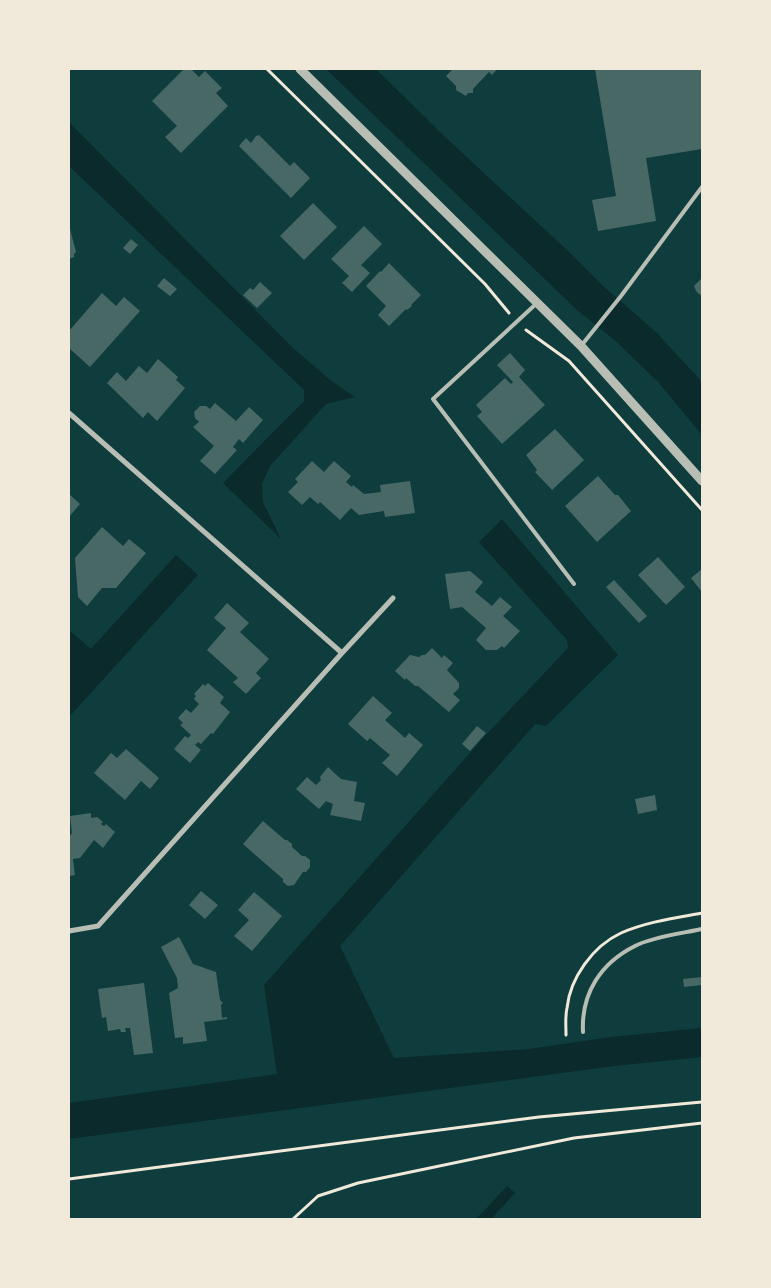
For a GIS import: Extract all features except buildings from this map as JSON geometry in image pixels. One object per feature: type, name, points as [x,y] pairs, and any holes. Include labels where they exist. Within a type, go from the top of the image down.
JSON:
[{"type":"street","points":[[300,69],[581,346],[702,481]]},
{"type":"street","points":[[69,413],[342,652]]},
{"type":"street","points":[[69,931],[98,926],[342,652],[393,598]]},
{"type":"lane","points":[[581,346],[621,296],[702,186]]},
{"type":"lane","points":[[538,303],[433,399],[574,584]]},
{"type":"lane","points":[[583,1032],[582,1020],[587,996],[598,975],[614,960],[636,945],[702,929]]},
{"type":"path","points":[[267,69],[485,284],[516,323],[569,361],[702,510]]},
{"type":"path","points":[[69,1179],[539,1117],[682,1102],[702,1102]]},
{"type":"path","points":[[293,1219],[318,1196],[358,1183],[574,1138],[702,1123]]},
{"type":"water","points":[[326,69],[376,69],[603,286],[656,332],[702,382],[702,435],[659,383],[617,342],[577,310]]},
{"type":"water","points":[[69,122],[292,347],[330,380],[355,397],[326,404],[270,466],[262,484],[263,502],[281,539],[223,483],[304,401],[304,390],[69,166]]},
{"type":"water","points":[[502,519],[618,655],[546,726],[535,724],[340,946],[394,1058],[529,1049],[611,1037],[702,1028],[702,1057],[614,1066],[69,1139],[69,1103],[277,1074],[264,985],[485,736],[568,648],[567,640],[479,542]]},
{"type":"water","points":[[176,555],[198,575],[69,717],[69,630],[91,649]]},
{"type":"water","points":[[507,1186],[515,1193],[491,1219],[475,1219],[482,1213]]}]
